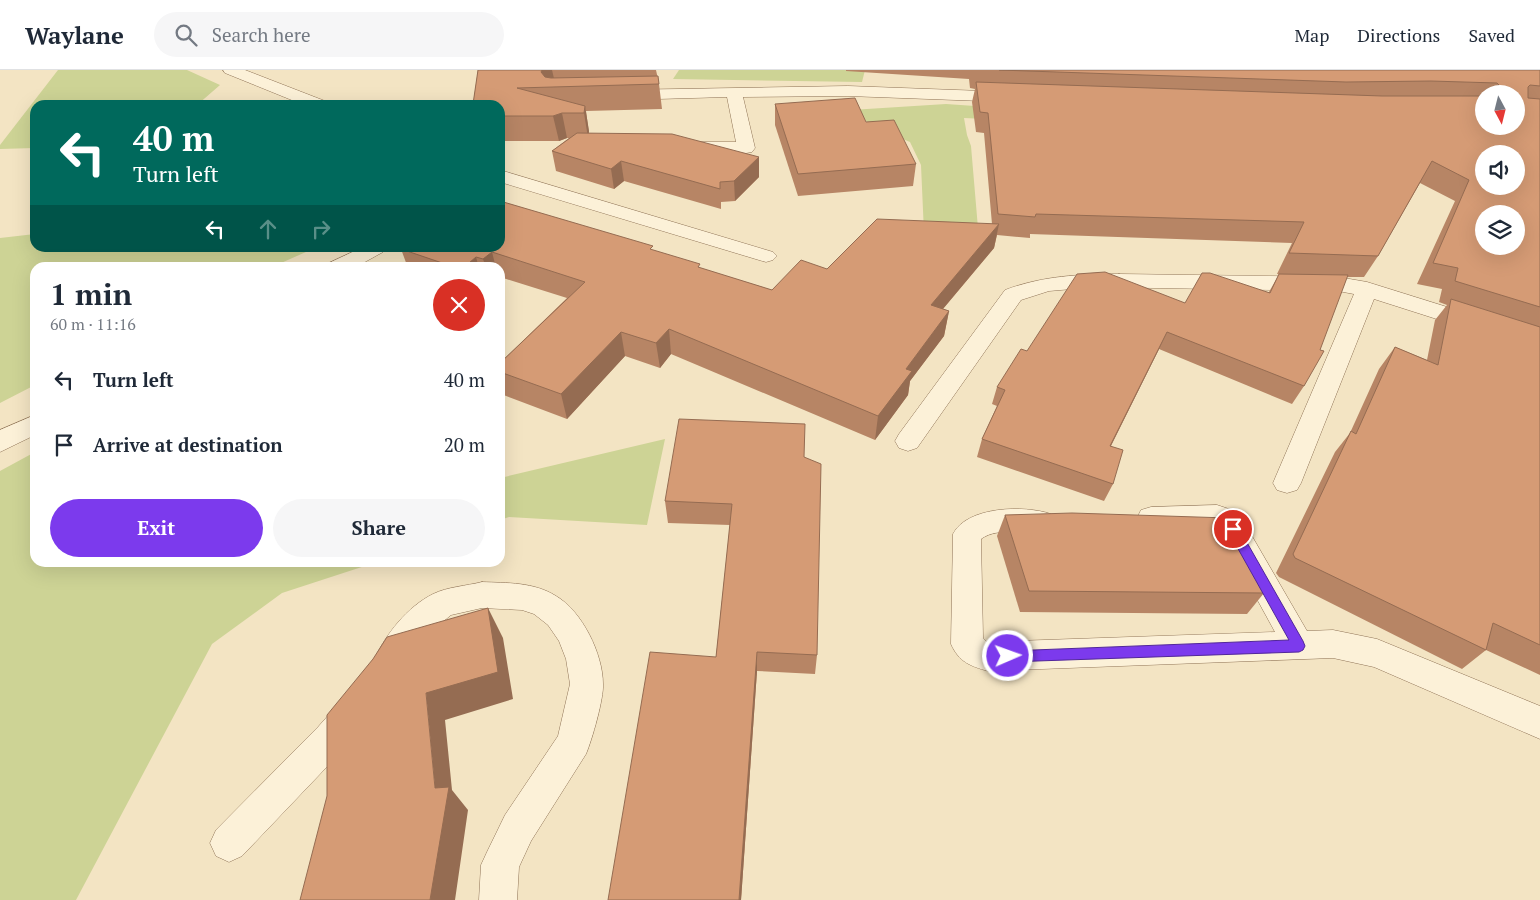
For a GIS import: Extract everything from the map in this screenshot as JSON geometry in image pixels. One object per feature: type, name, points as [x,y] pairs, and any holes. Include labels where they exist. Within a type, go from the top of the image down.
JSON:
[{"type":"street","points":[[230,70],[306,100]]},
{"type":"street","points":[[606,95],[848,91],[1022,97]]},
{"type":"street","points":[[667,147],[746,148],[734,92]]},
{"type":"street","points":[[505,181],[766,256]]},
{"type":"street","points":[[349,262],[368,252]]},
{"type":"street","points":[[908,441],[1013,295],[1038,285],[1131,281],[1330,284],[1367,288],[1540,344]]},
{"type":"street","points":[[1287,483],[1367,288]]},
{"type":"street","points":[[0,442],[30,427]]},
{"type":"street","points":[[1124,519],[1217,516],[1228,520],[1299,646]]},
{"type":"street","points":[[1066,521],[981,524],[967,534],[968,644],[972,651],[988,657],[1333,644],[1377,653],[1540,723]]},
{"type":"street","points":[[229,843],[330,739],[382,676],[401,642],[418,623],[443,604],[482,595],[522,597],[544,604],[559,615],[573,634],[582,660],[587,684],[574,742],[518,828],[500,865],[498,900]]},
{"type":"green space","points":[[58,70],[187,70],[220,85],[203,100],[35,100]]},
{"type":"green space","points":[[679,70],[865,70],[862,82],[673,79]]},
{"type":"green space","points":[[946,104],[1046,111],[1049,122],[964,118],[971,146],[979,240],[924,233],[921,165],[910,142],[876,128],[851,110]]},
{"type":"green space","points":[[30,106],[30,148],[0,149],[0,145]]},
{"type":"green space","points":[[30,235],[30,252],[306,252],[283,262],[30,262],[30,388],[0,403],[0,238]]},
{"type":"green space","points":[[665,439],[647,525],[509,517],[505,518],[505,477]]},
{"type":"green space","points":[[30,455],[30,567],[362,567],[282,593],[212,644],[76,900],[0,900],[0,471]]},
{"type":"building","points":[[478,70],[542,70],[541,72],[545,77],[551,78],[658,76],[659,84],[517,88],[585,106],[584,113],[562,113],[553,116],[505,116],[505,100],[474,100]]},
{"type":"building","points":[[999,70],[1540,70],[1540,86],[1530,85],[1528,87],[1528,98],[1540,99],[1540,307],[1455,281],[1458,268],[1433,263],[1469,180],[1432,161],[1378,256],[1289,253],[1304,222],[1036,214],[1035,217],[998,214],[988,113],[980,112],[976,82],[1382,96],[1475,96],[1475,135],[1525,135],[1525,85],[1431,81],[1346,82]]},
{"type":"building","points":[[855,98],[866,122],[894,120],[916,164],[798,174],[775,104]]},
{"type":"building","points":[[577,133],[672,134],[759,157],[734,181],[720,182],[720,189],[621,161],[611,169],[552,151]]},
{"type":"building","points":[[505,202],[653,246],[650,249],[700,264],[698,267],[772,290],[801,260],[827,269],[877,219],[999,224],[931,305],[949,311],[906,369],[912,371],[878,416],[669,329],[656,343],[621,332],[561,394],[505,374],[505,358],[585,282],[492,252],[505,252]]},
{"type":"building","points":[[410,252],[492,252],[483,259],[476,257],[470,262],[439,262]]},
{"type":"building","points":[[1105,272],[1185,303],[1202,273],[1210,273],[1270,293],[1279,274],[1348,275],[1320,350],[1324,351],[1304,386],[1167,332],[1110,446],[1123,450],[1113,484],[982,439],[1005,390],[997,387],[1021,349],[1027,351],[1077,274]]},
{"type":"building","points":[[1451,299],[1540,327],[1540,645],[1493,623],[1486,650],[1295,558],[1293,554],[1351,431],[1356,434],[1395,347],[1438,365]]},
{"type":"building","points":[[679,419],[805,424],[804,457],[821,464],[817,655],[757,652],[739,900],[608,900],[650,652],[716,657],[732,504],[665,501]]},
{"type":"building","points":[[1072,513],[1228,518],[1234,524],[1264,593],[1029,591],[1005,515]]},
{"type":"building","points":[[488,608],[498,672],[426,693],[435,788],[449,787],[430,900],[300,900],[327,796],[327,715],[373,659],[387,637]]},
{"type":"route","points":[[1008,656],[1299,646],[1233,529]]}]
